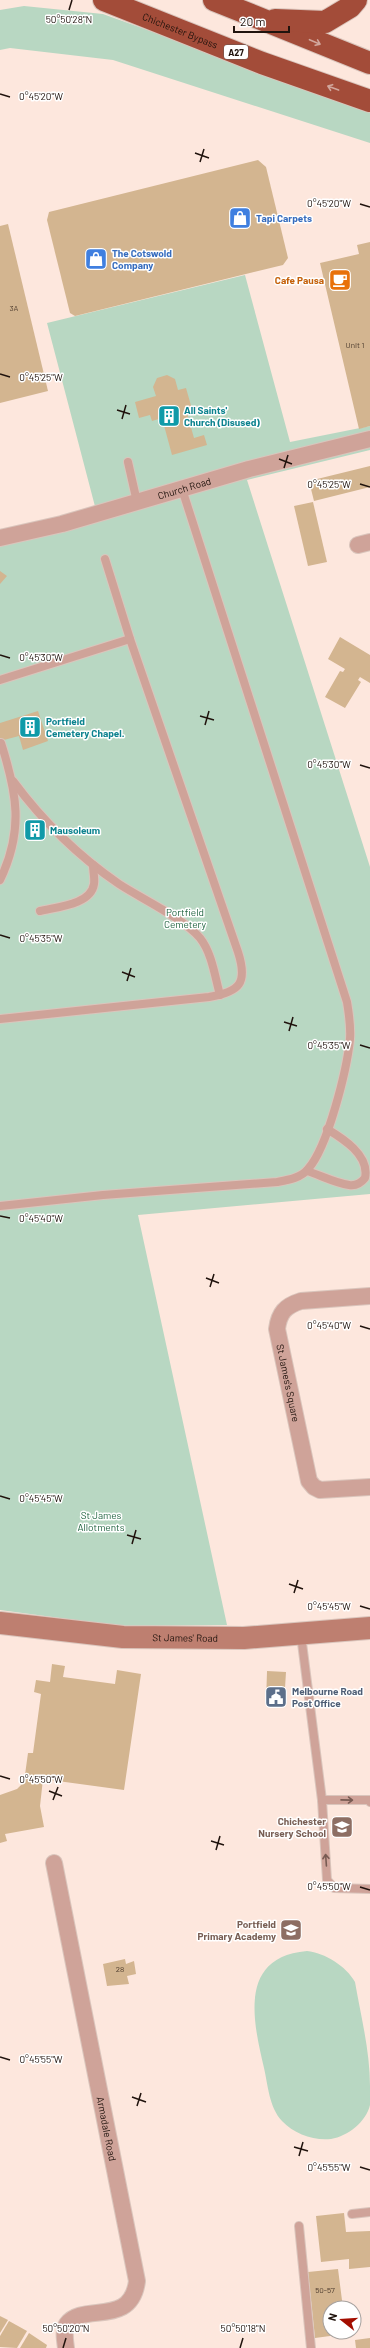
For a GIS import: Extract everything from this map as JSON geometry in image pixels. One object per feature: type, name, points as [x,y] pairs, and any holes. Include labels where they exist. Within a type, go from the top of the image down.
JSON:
[{"type":"highway","name":"Chichester Bypass","points":[[104,0],[262,63],[370,101]]},
{"type":"highway","points":[[214,0],[370,63]]},
{"type":"highway","points":[[260,19],[325,22],[350,7],[356,0]]},
{"type":"street","name":"Church Road","points":[[0,538],[62,524],[249,469],[370,440]]},
{"type":"street","name":"St James's Square","points":[[370,1296],[291,1304],[284,1309],[278,1318],[277,1329],[309,1481],[314,1488],[320,1490],[370,1487]]},
{"type":"street","name":"St James' Road","points":[[0,1623],[123,1637],[244,1638],[370,1628]]},
{"type":"street","name":"Armadale Road","points":[[54,1863],[137,2281],[136,2294],[127,2304],[116,2309],[73,2318],[67,2325],[64,2333],[66,2348]]},
{"type":"lane","points":[[128,462],[137,502]]},
{"type":"lane","points":[[0,1206],[103,1195],[277,1182],[299,1176],[307,1171],[316,1156],[327,1129],[343,1076],[350,1039],[350,1021],[347,1002],[182,489]]},
{"type":"lane","points":[[0,1019],[220,995],[234,990],[239,986],[243,971],[242,963],[130,639],[105,559]]},
{"type":"lane","points":[[0,680],[130,639]]},
{"type":"lane","points":[[0,743],[13,781],[15,804],[14,836],[0,880]]},
{"type":"lane","points":[[13,781],[53,827],[93,865],[171,916],[200,939],[211,960],[220,995]]},
{"type":"lane","points":[[40,911],[68,905],[84,898],[94,885],[93,865]]},
{"type":"lane","points":[[307,1171],[348,1185],[362,1181],[369,1172],[369,1162],[363,1152],[327,1129]]},
{"type":"lane","points":[[300,1634],[322,1800],[327,1880],[334,1888],[370,1889]]},
{"type":"lane","points":[[322,1800],[369,1800],[370,1802]]},
{"type":"lane","points":[[352,2214],[370,2212]]},
{"type":"lane","points":[[299,2226],[311,2348]]},
{"type":"green space","points":[[24,6],[103,14],[370,110],[370,143],[113,60],[10,48],[0,50],[0,10]]},
{"type":"green space","name":"Portfield Cemetery","points":[[245,275],[290,442],[370,426],[370,450],[247,480],[370,867],[370,1194],[138,1215],[227,1625],[120,1626],[0,1610],[0,539],[97,514],[47,323]]},
{"type":"green space","points":[[307,1951],[328,1957],[341,1966],[355,1982],[365,2034],[370,2073],[370,2105],[365,2117],[344,2135],[331,2139],[318,2139],[305,2136],[292,2130],[282,2121],[272,2103],[256,2031],[256,1994],[260,1978],[270,1965],[285,1956]]},
{"type":"building","points":[[258,160],[266,167],[288,258],[283,265],[75,316],[70,313],[47,220],[49,212]]},
{"type":"building","points":[[8,224],[48,391],[0,403],[0,226]]},
{"type":"building","points":[[370,242],[370,426],[359,429],[320,263],[359,254],[357,245]]},
{"type":"building","name":"All Saints' Church (Disused)","points":[[167,375],[175,379],[178,390],[186,388],[192,409],[186,410],[194,438],[204,435],[207,445],[172,455],[162,418],[152,421],[150,415],[139,418],[135,402],[156,396],[153,387],[157,378]]},
{"type":"building","points":[[370,466],[370,487],[314,501],[309,481]]},
{"type":"building","points":[[313,502],[327,562],[308,566],[294,506]]},
{"type":"building","points":[[0,571],[7,576],[0,584]]},
{"type":"building","points":[[340,637],[370,655],[370,683],[360,677],[358,680],[361,682],[345,708],[325,697],[340,671],[343,672],[345,669],[328,659]]},
{"type":"building","name":"Portfield Cemetery Chapel.","points":[[38,711],[48,741],[23,750],[19,736],[0,741],[0,723]]},
{"type":"building","name":"Mausoleum","points":[[39,821],[42,837],[31,839],[28,824]]},
{"type":"building","points":[[52,1664],[65,1666],[63,1677],[115,1684],[117,1670],[141,1674],[124,1790],[43,1779],[40,1806],[44,1827],[5,1834],[7,1841],[0,1843],[0,1795],[17,1789],[24,1782],[28,1753],[33,1753],[41,1694],[34,1692],[36,1680],[50,1682]]},
{"type":"building","points":[[267,1671],[286,1672],[284,1704],[266,1704]]},
{"type":"building","points":[[125,1959],[126,1964],[134,1961],[136,1974],[127,1976],[129,1984],[107,1986],[103,1964]]},
{"type":"building","points":[[344,2213],[346,2232],[370,2231],[370,2267],[349,2269],[349,2259],[321,2262],[316,2216]]},
{"type":"building","points":[[338,2269],[342,2300],[322,2300],[322,2337],[315,2338],[308,2272]]},
{"type":"building","points":[[0,2316],[8,2320],[0,2333]]},
{"type":"building","points":[[9,2321],[27,2331],[17,2348],[0,2347],[0,2336]]},
{"type":"building","points":[[29,2333],[47,2345],[46,2348],[20,2348]]},
{"type":"building","points":[[370,2338],[370,2348],[356,2348],[355,2340]]},
{"type":"place","name":"Tapi Carpets","points":[[240,218]]},
{"type":"place","name":"The Cotswold Company","points":[[96,259]]},
{"type":"place","name":"Cafe Pausa","points":[[340,280]]},
{"type":"place","name":"All Saints' Church (Disused)","points":[[169,416]]},
{"type":"place","name":"Portfield Cemetery Chapel.","points":[[30,727]]},
{"type":"place","name":"Mausoleum","points":[[35,830]]},
{"type":"place","name":"Melbourne Road Post Office","points":[[276,1697]]},
{"type":"place","name":"Chichester Nursery School","points":[[342,1827]]},
{"type":"place","name":"Portfield Primary Academy","points":[[291,1930]]},
{"type":"park label","name":"St James Allotments","points":[[101,1520]]}]
